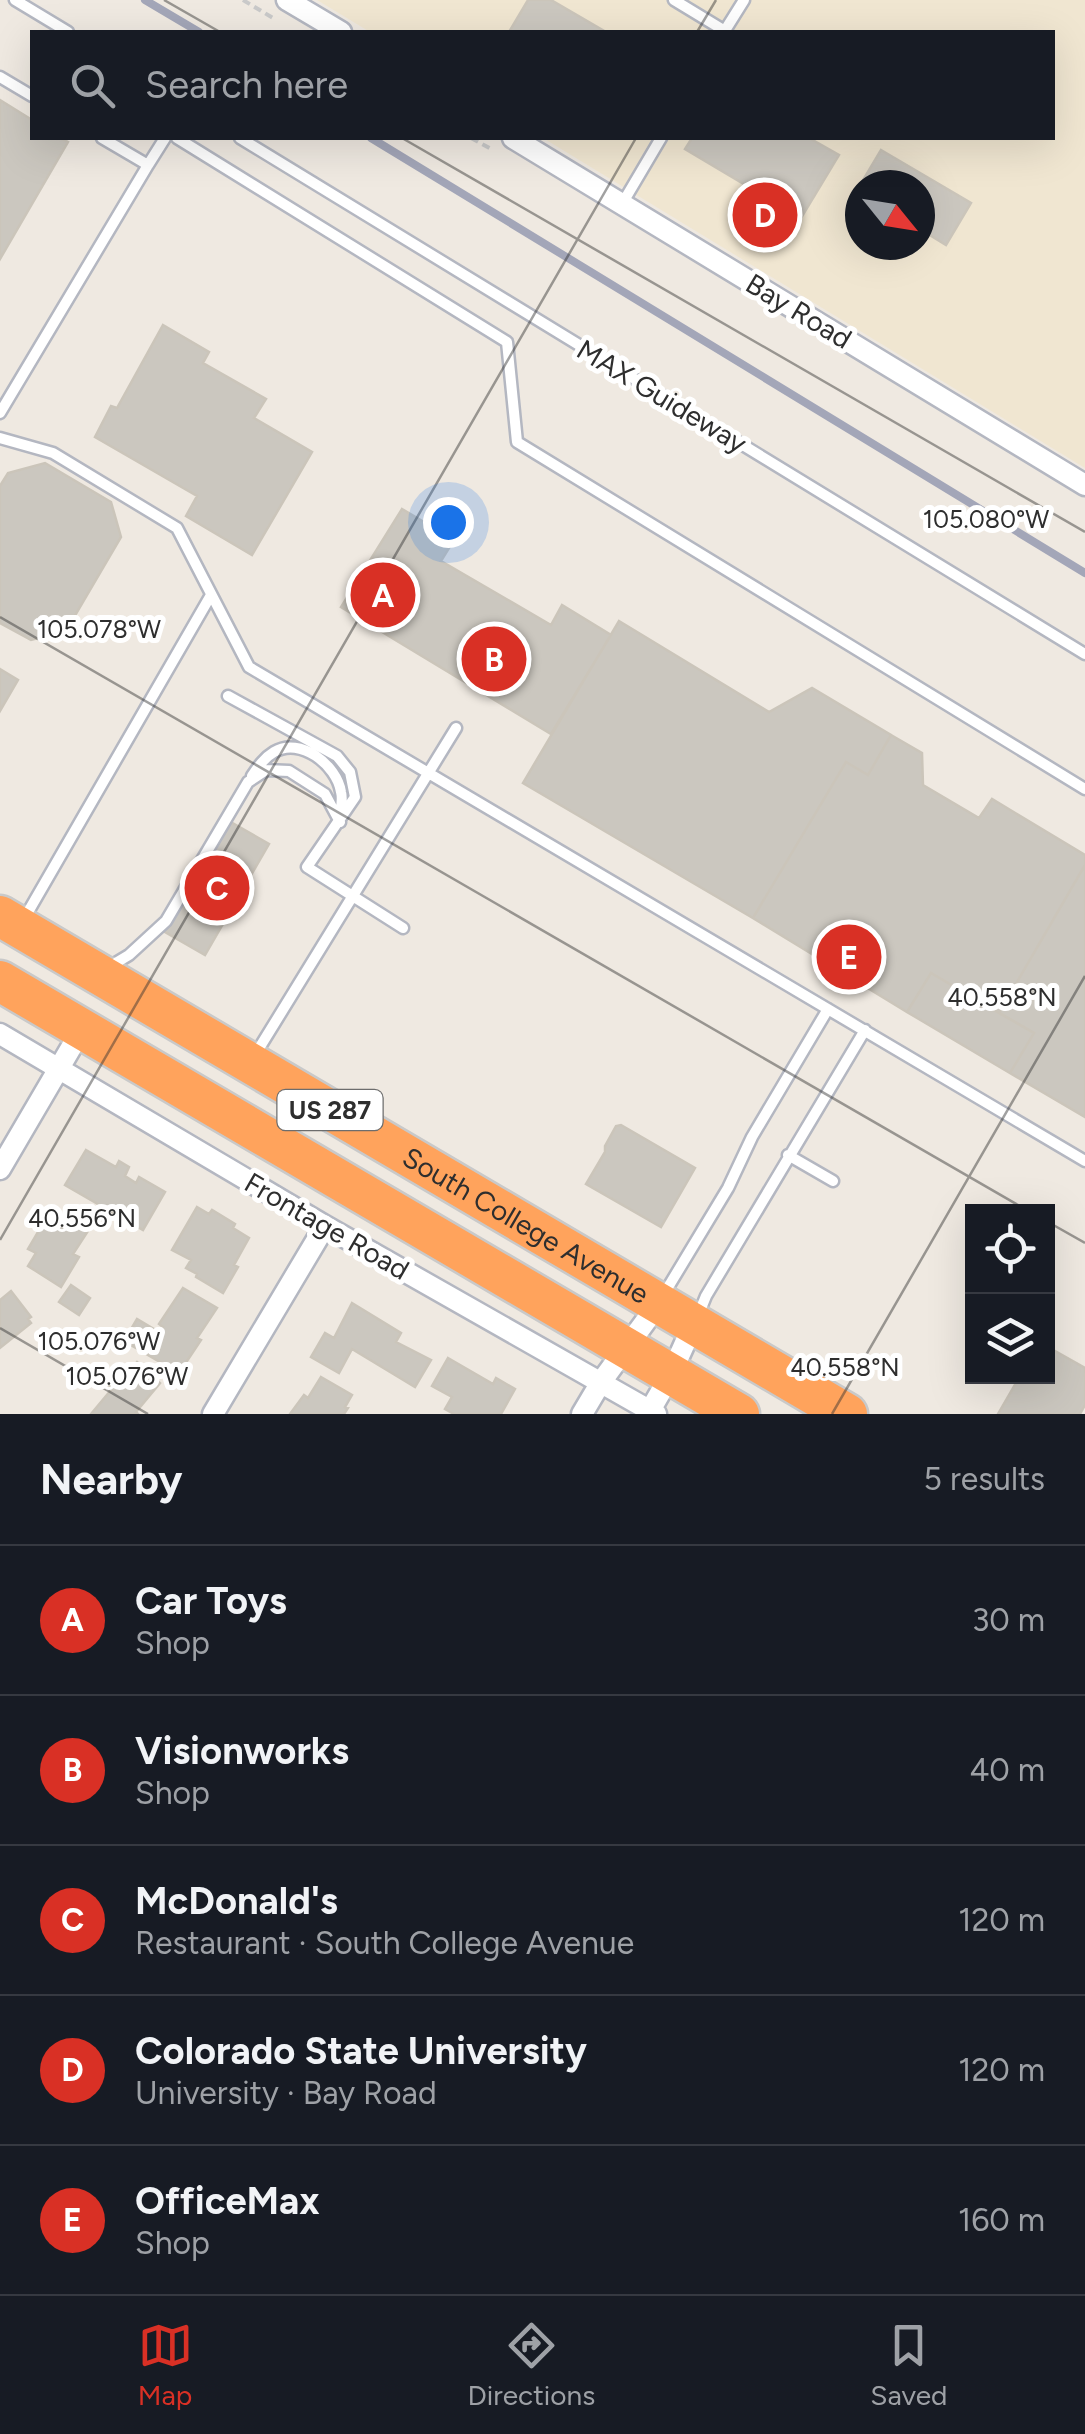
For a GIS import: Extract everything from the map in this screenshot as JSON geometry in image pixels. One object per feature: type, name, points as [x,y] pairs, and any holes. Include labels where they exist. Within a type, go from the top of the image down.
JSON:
[{"type":"highway","name":"South College Avenue","points":[[10,921],[847,1414]]},
{"type":"highway","name":"South College Avenue","points":[[0,981],[740,1414]]},
{"type":"highway","points":[[143,1064],[158,1055],[182,1058],[211,1072],[231,1072],[250,1063]]},
{"type":"street","points":[[288,0],[313,7],[339,30]]},
{"type":"street","name":"Bay Road","points":[[516,140],[1085,485]]},
{"type":"street","points":[[0,1169],[82,1030]]},
{"type":"street","name":"Frontage Road","points":[[0,1034],[651,1413]]},
{"type":"street","points":[[213,1414],[324,1226]]},
{"type":"street","points":[[582,1414],[600,1382],[659,1303]]},
{"type":"street","points":[[651,1413],[694,1323]]},
{"type":"lane","points":[[15,0],[65,30]]},
{"type":"lane","points":[[674,0],[722,30]]},
{"type":"lane","points":[[726,30],[744,0]]},
{"type":"lane","points":[[0,77],[30,95]]},
{"type":"lane","points":[[105,140],[148,165]]},
{"type":"lane","points":[[0,413],[164,140]]},
{"type":"lane","points":[[180,140],[508,342],[517,442],[1085,789]]},
{"type":"lane","name":"MAX Guideway","points":[[243,140],[1085,654]]},
{"type":"lane","points":[[622,204],[660,140]]},
{"type":"lane","points":[[0,438],[53,453],[176,528],[249,667],[1085,1161]]},
{"type":"lane","points":[[10,921],[211,595]]},
{"type":"lane","points":[[228,696],[336,756],[350,772],[356,797],[307,867],[403,928]]},
{"type":"lane","points":[[250,1063],[456,728]]},
{"type":"lane","points":[[99,974],[130,955],[166,921],[248,782],[261,762],[277,750],[297,747],[318,757],[334,771],[342,794],[340,822]]},
{"type":"lane","points":[[248,782],[266,770],[289,772],[326,794],[340,822]]},
{"type":"lane","points":[[659,1303],[828,1009]]},
{"type":"lane","points":[[694,1323],[706,1296],[865,1030]]},
{"type":"lane","points":[[788,1156],[833,1181]]},
{"type":"shaded area","points":[[317,0],[1085,0],[1085,468],[546,140],[1055,140],[1055,30],[367,30]]},
{"type":"building","points":[[528,0],[551,0],[603,30],[510,30]]},
{"type":"building","points":[[0,100],[30,119],[30,140],[68,142],[0,259]]},
{"type":"building","points":[[691,140],[813,140],[839,155],[801,218],[685,149]]},
{"type":"building","points":[[881,150],[915,170],[869,170]]},
{"type":"building","points":[[935,182],[971,203],[946,245],[935,238]]},
{"type":"building","points":[[163,325],[209,352],[203,363],[266,399],[254,418],[312,452],[252,555],[186,516],[197,496],[95,437],[111,406],[117,408]]},
{"type":"building","points":[[45,463],[111,502],[121,537],[66,631],[31,640],[0,623],[0,486],[8,473]]},
{"type":"building","points":[[402,509],[454,540],[441,561],[551,625],[562,605],[611,635],[551,734],[341,607]]},
{"type":"building","points":[[619,621],[769,712],[812,688],[891,735],[868,775],[846,762],[753,918],[523,783]]},
{"type":"building","points":[[0,669],[18,680],[0,711]]},
{"type":"building","points":[[891,735],[922,753],[923,785],[979,818],[992,799],[1085,855],[1085,865],[999,1013],[931,973],[907,1012],[753,918],[846,762],[868,775]]},
{"type":"building","points":[[229,821],[269,844],[205,955],[165,932]]},
{"type":"building","points":[[1085,865],[1085,1117],[1010,1073],[1034,1033],[999,1013]]},
{"type":"building","points":[[931,973],[1034,1033],[1010,1073],[907,1012]]},
{"type":"building","points":[[621,1125],[695,1168],[661,1227],[586,1184],[616,1126]]},
{"type":"building","points":[[86,1150],[116,1167],[119,1161],[129,1167],[125,1176],[136,1183],[139,1177],[165,1192],[143,1230],[65,1185]]},
{"type":"building","points":[[197,1207],[209,1214],[212,1210],[249,1238],[223,1293],[196,1277],[186,1268],[191,1260],[172,1250]]},
{"type":"building","points":[[51,1210],[88,1231],[73,1254],[79,1257],[61,1287],[28,1266],[36,1253],[28,1249]]},
{"type":"building","points":[[71,1285],[90,1298],[79,1315],[59,1302]]},
{"type":"building","points":[[183,1288],[217,1308],[179,1373],[124,1341],[137,1319],[159,1332],[163,1327],[159,1324]]},
{"type":"building","points":[[11,1291],[31,1317],[31,1323],[0,1348],[0,1300]]},
{"type":"building","points":[[352,1303],[401,1333],[396,1342],[431,1360],[415,1387],[352,1349],[339,1373],[311,1357],[325,1333],[334,1338]]},
{"type":"building","points":[[1055,1351],[1085,1368],[1085,1405],[1080,1414],[998,1414],[1015,1384],[1055,1384]]},
{"type":"building","points":[[448,1358],[493,1384],[496,1378],[515,1389],[501,1414],[454,1414],[445,1409],[452,1397],[432,1386]]},
{"type":"building","points":[[137,1362],[160,1383],[138,1414],[91,1414],[111,1390],[111,1374],[117,1370],[128,1373]]},
{"type":"building","points":[[321,1377],[352,1395],[344,1414],[290,1414],[304,1395],[308,1398]]},
{"type":"railway","points":[[145,0],[196,30]]},
{"type":"railway","points":[[374,140],[1085,573]]},
{"type":"place","name":"Colorado State University","points":[[765,215]]},
{"type":"place","name":"Car Toys","points":[[383,595]]},
{"type":"place","name":"Visionworks","points":[[494,659]]},
{"type":"place","name":"McDonald's","points":[[217,888]]},
{"type":"place","name":"OfficeMax","points":[[849,957]]}]
